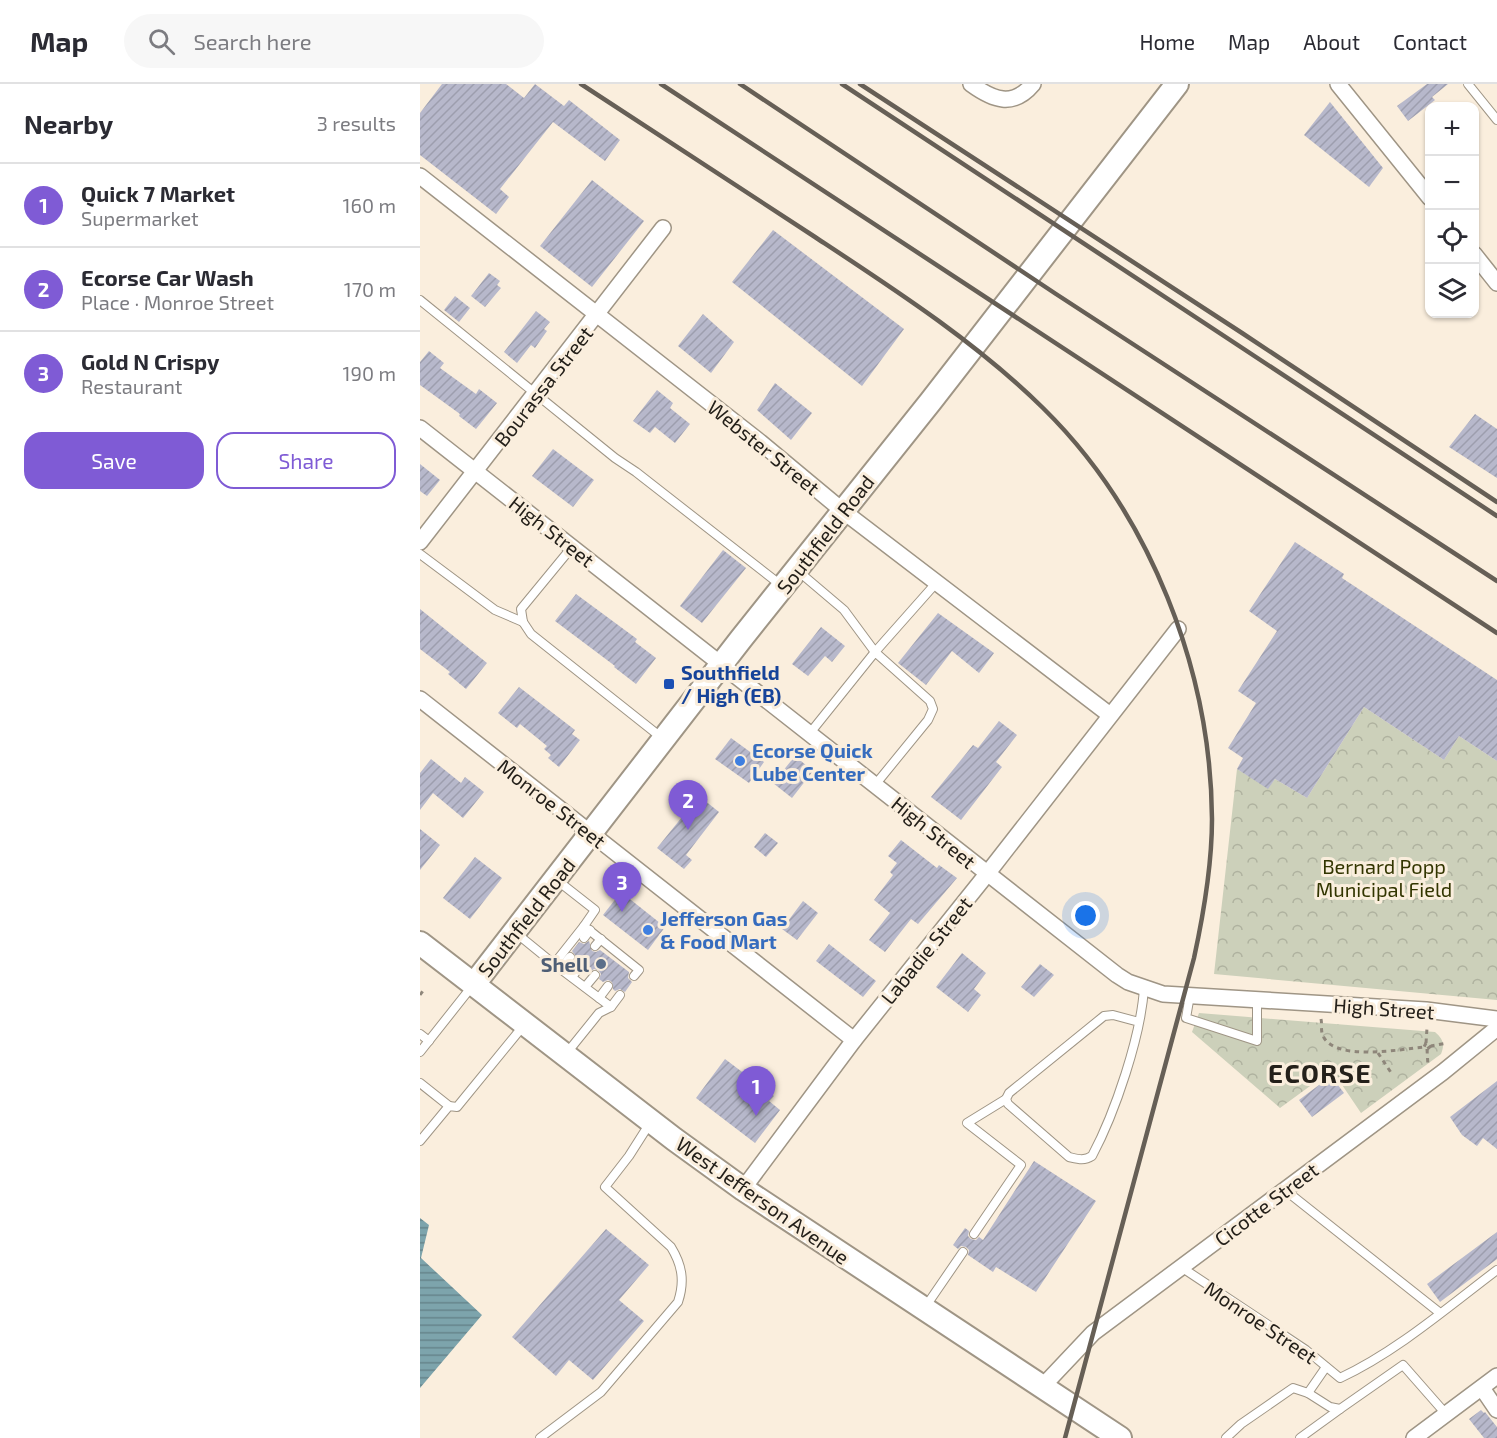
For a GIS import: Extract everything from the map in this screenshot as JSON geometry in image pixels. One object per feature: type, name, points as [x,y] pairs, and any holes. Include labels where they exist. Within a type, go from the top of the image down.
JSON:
[{"type":"main road","name":"Southfield Road","points":[[474,984],[1177,84]]},
{"type":"main road","name":"West Jefferson Avenue","points":[[420,943],[743,1190],[1120,1438]]},
{"type":"street","points":[[971,84],[994,98],[1011,100],[1026,93],[1034,84]]},
{"type":"street","points":[[1341,85],[1425,192]]},
{"type":"street","name":"Webster Street","points":[[420,176],[759,442],[843,511],[1110,715]]},
{"type":"street","name":"Bourassa Street","points":[[420,542],[598,315],[663,228]]},
{"type":"street","points":[[1479,260],[1497,283]]},
{"type":"street","name":"High Street","points":[[420,428],[987,874],[1128,982],[1163,994],[1426,1010],[1497,1019]]},
{"type":"street","name":"Labadie Street","points":[[743,1190],[854,1040],[1178,629]]},
{"type":"street","name":"Monroe Street","points":[[420,699],[854,1040]]},
{"type":"street","name":"Cicotte Street","points":[[1042,1387],[1093,1333],[1443,1072],[1497,1028]]},
{"type":"street","points":[[1414,1438],[1497,1376]]},
{"type":"street","points":[[1482,1388],[1497,1410]]},
{"type":"lane","points":[[1468,84],[1497,120]]},
{"type":"lane","points":[[420,300],[536,394],[790,578],[844,610],[875,652],[930,701],[933,709],[928,720],[875,785]]},
{"type":"lane","points":[[572,547],[521,609],[523,622],[531,633],[664,739]]},
{"type":"lane","points":[[420,554],[495,610],[523,622]]},
{"type":"lane","points":[[810,733],[875,652],[937,582]]},
{"type":"lane","points":[[556,878],[595,910],[584,938]]},
{"type":"lane","points":[[587,928],[625,964],[639,970],[634,976]]},
{"type":"lane","points":[[557,966],[587,928]]},
{"type":"lane","points":[[514,932],[611,1007]]},
{"type":"lane","points":[[596,946],[601,939]]},
{"type":"lane","points":[[557,966],[570,957]]},
{"type":"lane","points":[[572,977],[581,965]]},
{"type":"lane","points":[[585,987],[595,975]]},
{"type":"lane","points":[[420,1052],[474,984]]},
{"type":"lane","points":[[599,998],[608,986]]},
{"type":"lane","points":[[1006,1099],[1008,1104],[1069,1156],[1078,1160],[1087,1159],[1092,1155],[1111,1113],[1139,1022],[1144,988]]},
{"type":"lane","points":[[565,1055],[598,1013],[611,1007],[620,995]]},
{"type":"lane","points":[[1190,995],[1186,1018],[1257,1041],[1257,999]]},
{"type":"lane","points":[[974,1234],[1021,1165],[967,1123],[1006,1099],[1009,1093],[1104,1016],[1113,1015],[1139,1022]]},
{"type":"lane","points":[[420,1083],[449,1106],[457,1107],[525,1023]]},
{"type":"lane","points":[[420,1034],[429,1041]]},
{"type":"lane","points":[[420,1141],[449,1106]]},
{"type":"lane","points":[[540,1438],[601,1392],[678,1302],[682,1290],[682,1275],[678,1259],[671,1247],[605,1187],[629,1156],[651,1121]]},
{"type":"lane","points":[[1285,1190],[1440,1313],[1497,1270]]},
{"type":"lane","points":[[923,1310],[963,1252]]},
{"type":"lane","name":"Monroe Street","points":[[1181,1268],[1306,1350],[1340,1378],[1374,1360],[1440,1313]]},
{"type":"lane","points":[[1300,1438],[1403,1365],[1446,1414]]},
{"type":"lane","points":[[1308,1393],[1326,1366]]},
{"type":"lane","points":[[1226,1438],[1241,1424],[1293,1388],[1308,1393],[1330,1407],[1340,1409]]},
{"type":"path","points":[[420,995],[425,988]]},
{"type":"path","points":[[1321,1019],[1322,1034],[1328,1043],[1344,1049],[1377,1053],[1426,1046],[1429,1043],[1431,1046],[1446,1043]]},
{"type":"path","points":[[1427,1028],[1428,1067]]},
{"type":"path","points":[[1377,1053],[1392,1074]]},
{"type":"green space","name":"Bernard Popp Municipal Field","points":[[1364,707],[1444,760],[1459,736],[1497,761],[1497,1000],[1214,974],[1237,769],[1268,788],[1275,779],[1307,798]]},
{"type":"green space","points":[[1199,1013],[1435,1032],[1441,1039],[1443,1047],[1441,1054],[1361,1113],[1332,1070],[1280,1108],[1192,1032]]},
{"type":"water","points":[[420,1218],[429,1225],[421,1258],[482,1315],[420,1388]]},
{"type":"building","points":[[442,84],[506,84],[524,98],[535,84],[564,106],[569,100],[620,140],[605,161],[553,122],[500,189],[509,197],[496,214],[420,155],[420,113]]},
{"type":"building","points":[[1427,84],[1448,84],[1432,97],[1435,100],[1425,102],[1425,108],[1408,121],[1397,106]]},
{"type":"building","points":[[1330,102],[1383,168],[1369,187],[1304,135]]},
{"type":"building","points":[[592,180],[644,221],[592,287],[540,246]]},
{"type":"building","points":[[773,230],[904,329],[862,386],[732,282]]},
{"type":"building","points":[[489,273],[500,281],[497,285],[501,288],[485,307],[471,296]]},
{"type":"building","points":[[455,296],[470,308],[459,322],[444,310]]},
{"type":"building","points":[[536,311],[550,322],[544,329],[547,331],[535,348],[531,345],[517,363],[504,352]]},
{"type":"building","points":[[703,314],[734,342],[711,373],[678,346]]},
{"type":"building","points":[[429,351],[444,363],[440,368],[476,394],[479,389],[497,403],[476,429],[459,416],[460,414],[420,385],[420,362]]},
{"type":"building","points":[[775,383],[812,413],[791,440],[757,410]]},
{"type":"building","points":[[657,390],[673,403],[670,408],[690,424],[675,443],[655,427],[650,433],[633,421]]},
{"type":"building","points":[[1475,414],[1497,429],[1497,478],[1449,447]]},
{"type":"building","points":[[553,449],[594,480],[573,507],[532,476]]},
{"type":"building","points":[[420,464],[440,480],[427,496],[420,491]]},
{"type":"building","points":[[1295,542],[1344,574],[1342,578],[1497,680],[1497,761],[1459,736],[1444,760],[1364,707],[1307,798],[1275,779],[1268,789],[1237,769],[1243,758],[1228,748],[1256,703],[1238,691],[1277,631],[1249,611]]},
{"type":"building","points":[[723,550],[746,568],[702,623],[680,606]]},
{"type":"building","points":[[576,594],[637,639],[635,642],[656,658],[636,684],[555,621]]},
{"type":"building","points":[[420,609],[487,663],[466,689],[448,674],[450,672],[420,649]]},
{"type":"building","points":[[938,613],[994,653],[979,673],[952,651],[926,685],[898,663]]},
{"type":"building","points":[[821,627],[845,646],[832,662],[825,656],[808,676],[792,664]]},
{"type":"building","points":[[519,687],[575,730],[572,734],[580,740],[559,767],[548,758],[551,755],[544,749],[547,746],[520,724],[517,728],[498,713]]},
{"type":"building","points":[[999,721],[1017,735],[996,762],[1002,767],[961,820],[931,797],[973,745],[978,748]]},
{"type":"building","name":"Ecorse Quick Lube Center","points":[[731,738],[764,762],[749,783],[715,759]]},
{"type":"building","points":[[795,756],[813,771],[792,798],[773,783]]},
{"type":"building","points":[[431,759],[461,783],[465,777],[484,792],[463,818],[433,793],[420,810],[420,773]]},
{"type":"building","points":[[699,796],[719,812],[686,855],[692,860],[684,869],[657,848]]},
{"type":"building","points":[[420,829],[440,845],[420,870]]},
{"type":"building","points":[[765,833],[778,843],[766,857],[754,847]]},
{"type":"building","points":[[901,840],[937,868],[939,865],[957,878],[918,924],[911,919],[885,952],[869,940],[890,913],[874,900],[893,875],[890,872],[897,863],[888,856]]},
{"type":"building","points":[[475,857],[502,878],[470,919],[443,898]]},
{"type":"building","points":[[621,892],[665,927],[648,950],[603,915]]},
{"type":"building","points":[[803,901],[818,913],[797,940],[782,929]]},
{"type":"building","points":[[589,941],[592,951],[600,950],[629,972],[628,978],[632,982],[625,992],[620,989],[615,991],[612,982],[608,980],[603,982],[599,979],[601,974],[598,970],[594,969],[590,972],[586,969],[587,963],[584,960],[575,961],[572,951],[579,942],[584,944]]},
{"type":"building","points":[[829,944],[876,981],[863,997],[816,961]]},
{"type":"building","points":[[962,953],[986,973],[974,989],[981,995],[968,1012],[936,987]]},
{"type":"building","points":[[1040,964],[1054,975],[1034,997],[1021,987]]},
{"type":"building","points":[[725,1059],[774,1096],[769,1101],[780,1110],[755,1143],[696,1098]]},
{"type":"building","points":[[1331,1076],[1344,1093],[1312,1117],[1299,1100]]},
{"type":"building","points":[[1497,1081],[1497,1149],[1483,1138],[1477,1146],[1462,1135],[1450,1117]]},
{"type":"building","points":[[1034,1161],[1096,1201],[1036,1292],[996,1267],[993,1272],[968,1255],[969,1250],[966,1247],[961,1246],[958,1249],[953,1245],[965,1228],[969,1231],[968,1236],[971,1239],[976,1240],[979,1237],[983,1240]]},
{"type":"building","points":[[606,1229],[649,1265],[619,1300],[644,1321],[593,1380],[569,1360],[556,1376],[512,1337]]},
{"type":"building","points":[[1497,1232],[1497,1259],[1440,1302],[1427,1284]]},
{"type":"building","points":[[1481,1410],[1497,1427],[1497,1438],[1484,1438],[1469,1419]]},
{"type":"railway","points":[[581,84],[904,297],[962,339],[1017,384],[1043,408],[1081,450],[1114,496],[1143,545],[1167,597],[1186,651],[1200,707],[1209,763],[1212,819],[1209,872],[1194,958],[1065,1438]]},
{"type":"railway","points":[[661,84],[1497,633]]},
{"type":"railway","points":[[740,84],[1056,294],[1497,581]]},
{"type":"railway","points":[[842,84],[1497,516]]},
{"type":"railway","points":[[860,84],[1497,502]]},
{"type":"place","name":"Southfield / High (EB)","points":[[669,684]]},
{"type":"place","name":"Ecorse Quick Lube Center","points":[[740,761]]},
{"type":"place","name":"Ecorse Car Wash","points":[[688,830]]},
{"type":"place","name":"Gold N Crispy","points":[[622,912]]},
{"type":"place","name":"Jefferson Gas & Food Mart","points":[[648,930]]},
{"type":"place","name":"Shell","points":[[601,964]]},
{"type":"place","name":"Quick 7 Market","points":[[756,1116]]},
{"type":"district","name":"ECORSE","points":[[1320,1072]]}]
